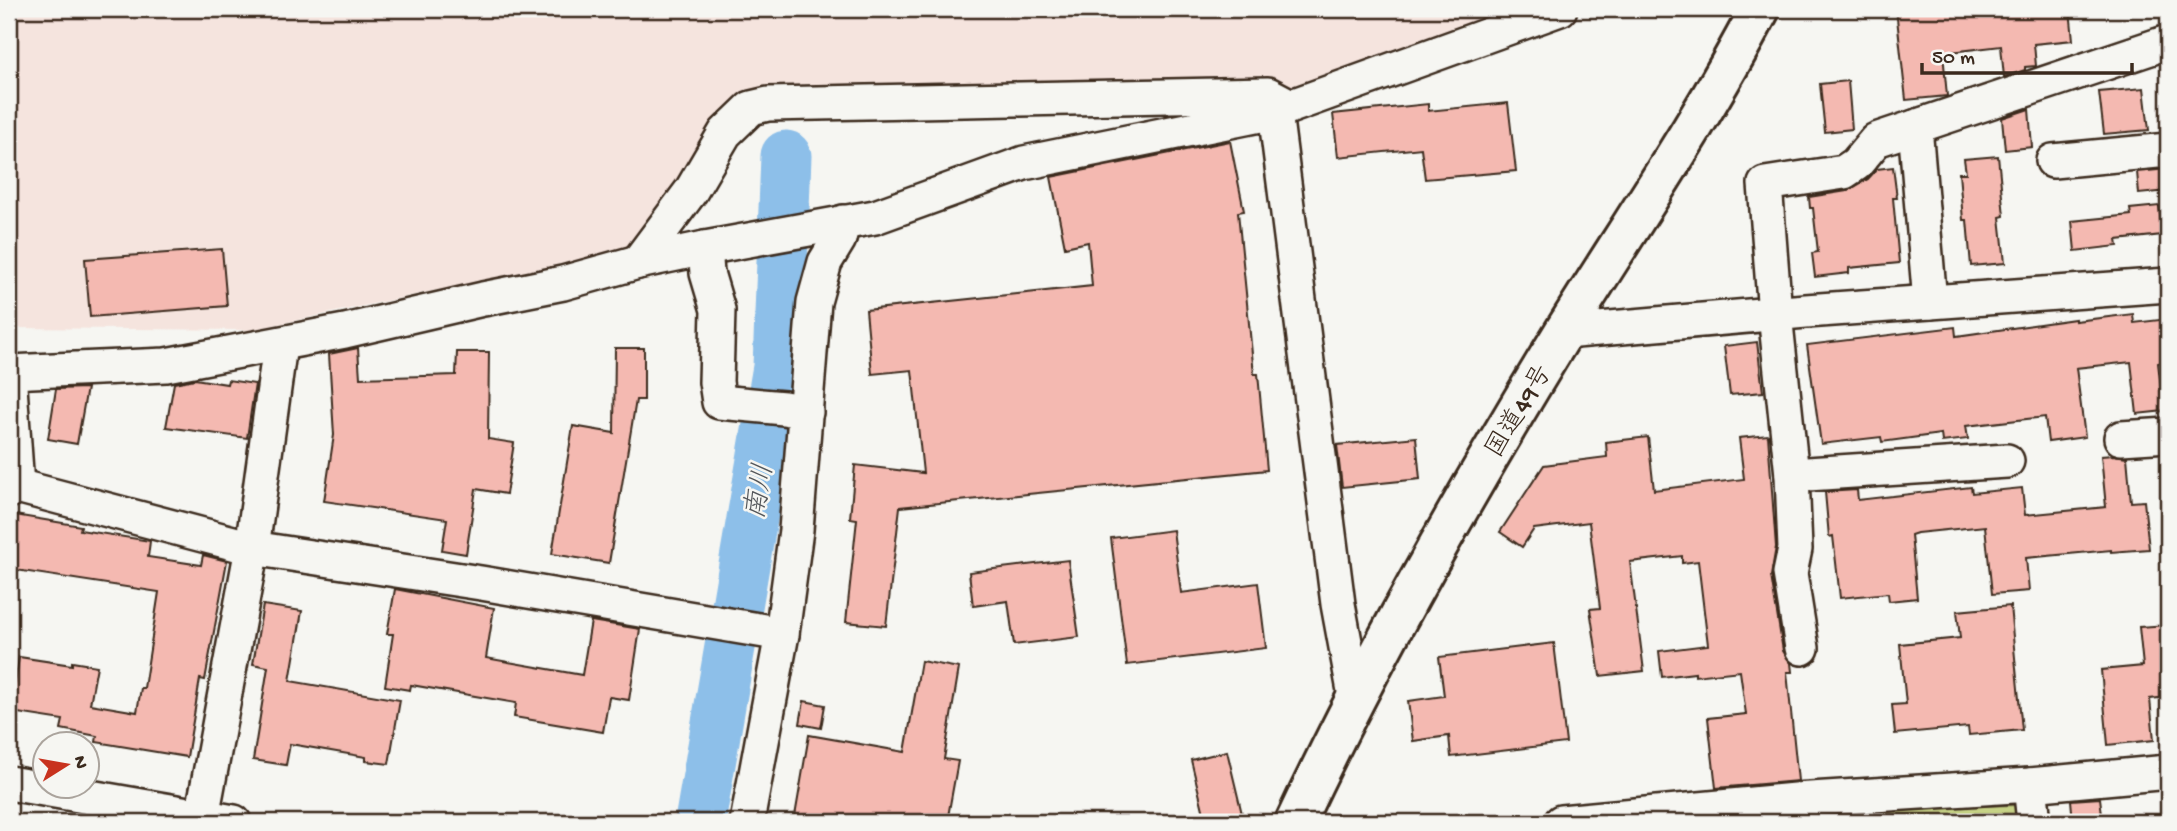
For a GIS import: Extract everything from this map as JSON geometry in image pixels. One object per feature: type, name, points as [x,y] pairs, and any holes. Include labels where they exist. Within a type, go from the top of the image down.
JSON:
[{"type":"highway","name":"国道49号","points":[[1295,822],[1356,696],[1461,503],[1699,117],[1760,9]]},
{"type":"street","points":[[775,632],[252,548],[13,489],[9,372],[166,365],[280,345],[563,283],[638,262],[874,217],[1024,163],[1283,109],[1560,9]]},
{"type":"street","points":[[1802,648],[1790,573],[1795,548],[1792,475],[1765,184],[1844,172],[1856,164],[1876,140],[2168,42]]},
{"type":"street","points":[[638,262],[691,191],[724,133],[751,108],[768,104],[1268,94],[1283,109],[1338,604],[1356,696]]},
{"type":"street","points":[[1914,127],[1930,302]]},
{"type":"street","points":[[2053,161],[2168,150]]},
{"type":"street","points":[[747,822],[775,632],[796,530],[795,410],[814,302],[825,262],[839,239],[843,222]]},
{"type":"street","points":[[705,248],[707,273],[718,310],[716,382],[719,402],[795,410]]},
{"type":"street","points":[[1564,332],[2168,285]]},
{"type":"street","points":[[201,820],[252,548],[280,345]]},
{"type":"street","points":[[2121,438],[2168,435]]},
{"type":"street","points":[[1792,475],[2007,461]]},
{"type":"street","points":[[1561,822],[1796,811],[2168,772]]},
{"type":"street","points":[[9,783],[201,820],[234,822]]},
{"type":"street","points":[[2030,785],[2034,822]]},
{"type":"shaded area","points":[[9,9],[1545,9],[1304,91],[762,88],[626,250],[251,330],[9,328]]},
{"type":"green space","points":[[2015,805],[2017,822],[1813,822],[1811,810]]},
{"type":"building","points":[[1896,9],[2070,9],[2073,40],[2034,44],[2036,66],[2025,67],[2025,70],[2004,77],[2001,46],[1943,53],[1947,96],[1906,100]]},
{"type":"building","points":[[1848,81],[1852,129],[1825,132],[1820,84]]},
{"type":"building","points":[[2144,88],[2149,130],[2104,134],[2099,92]]},
{"type":"building","points":[[1508,103],[1516,171],[1425,179],[1421,148],[1338,157],[1333,114],[1428,104],[1428,111]]},
{"type":"building","points":[[2029,109],[2032,147],[2005,150],[2002,118]]},
{"type":"building","points":[[1230,141],[1244,211],[1238,212],[1254,374],[1258,374],[1267,470],[900,507],[886,626],[846,622],[857,519],[850,518],[855,465],[923,473],[912,370],[872,374],[866,310],[1092,286],[1088,242],[1065,247],[1051,177]]},
{"type":"building","points":[[1998,156],[2005,263],[1971,266],[1959,173],[1966,173],[1964,159]]},
{"type":"building","points":[[1893,167],[1899,263],[1849,268],[1849,273],[1815,277],[1812,253],[1818,252],[1813,208],[1810,208],[1809,197],[1847,191],[1868,179],[1877,169]]},
{"type":"building","points":[[2168,169],[2168,191],[2139,194],[2137,172]]},
{"type":"building","points":[[2159,206],[2162,235],[2117,240],[2118,246],[2075,251],[2072,221],[2131,215],[2130,209]]},
{"type":"building","points":[[222,249],[227,306],[90,317],[85,259]]},
{"type":"building","points":[[2133,314],[2134,323],[2168,319],[2168,361],[2158,363],[2164,411],[2137,414],[2131,362],[2076,368],[2085,437],[2048,442],[2045,417],[1966,426],[1968,439],[1942,442],[1941,434],[1882,442],[1881,437],[1821,444],[1807,345],[1955,327],[1956,336],[2075,319]]},
{"type":"building","points":[[1757,342],[1763,392],[1730,395],[1724,346]]},
{"type":"building","points":[[358,348],[360,378],[456,375],[457,352],[489,352],[488,439],[514,443],[506,494],[476,489],[466,554],[442,550],[447,519],[324,501],[334,435],[329,354]]},
{"type":"building","points":[[615,348],[644,348],[644,400],[636,400],[609,563],[552,554],[573,426],[614,433]]},
{"type":"building","points":[[195,379],[227,384],[228,380],[255,384],[247,438],[166,427],[174,383]]},
{"type":"building","points":[[87,388],[77,444],[48,439],[56,389]]},
{"type":"building","points":[[1768,435],[1776,547],[1771,576],[1783,651],[1791,663],[1792,672],[1787,672],[1798,781],[1716,788],[1708,718],[1746,714],[1740,671],[1662,677],[1659,651],[1708,645],[1698,561],[1682,563],[1682,556],[1630,562],[1644,671],[1600,676],[1590,609],[1600,608],[1589,522],[1534,529],[1522,547],[1500,532],[1544,465],[1607,457],[1606,442],[1648,437],[1654,490],[1744,479],[1739,438]]},
{"type":"building","points":[[1416,437],[1420,479],[1342,487],[1337,445]]},
{"type":"building","points":[[2101,456],[2127,457],[2131,502],[2144,501],[2149,549],[2026,558],[2029,591],[1992,594],[1985,526],[1917,533],[1911,535],[1917,598],[1889,601],[1888,593],[1840,598],[1833,536],[1829,537],[1825,492],[1857,490],[1858,500],[1971,487],[1972,493],[2022,488],[2025,515],[2106,507]]},
{"type":"building","points":[[9,514],[81,526],[80,530],[150,541],[148,557],[201,565],[203,555],[227,561],[205,680],[200,679],[187,757],[102,743],[102,730],[61,729],[63,720],[11,712],[19,657],[97,666],[90,704],[137,712],[141,688],[144,688],[159,592],[9,569]]},
{"type":"building","points":[[1173,530],[1181,593],[1258,583],[1266,648],[1127,665],[1111,538]]},
{"type":"building","points":[[1068,560],[1079,637],[1014,645],[1008,601],[973,606],[969,572]]},
{"type":"building","points":[[395,589],[494,608],[486,658],[582,675],[591,621],[640,629],[629,700],[609,697],[603,732],[514,717],[516,703],[411,685],[410,690],[385,686],[393,634],[387,634]]},
{"type":"building","points":[[263,605],[302,611],[290,681],[400,700],[389,764],[366,761],[366,757],[290,744],[286,765],[253,760],[268,667],[253,664]]},
{"type":"building","points":[[2010,606],[2022,730],[1969,735],[1968,727],[1895,734],[1892,705],[1906,704],[1900,644],[1960,638],[1957,611]]},
{"type":"building","points":[[2168,625],[2168,697],[2150,699],[2154,740],[2108,745],[2101,670],[2143,666],[2139,627]]},
{"type":"building","points":[[1554,643],[1566,743],[1451,757],[1449,736],[1413,741],[1408,701],[1444,696],[1439,657]]},
{"type":"building","points":[[921,661],[959,668],[944,759],[958,761],[947,822],[831,822],[795,816],[809,735],[905,752]]},
{"type":"building","points":[[804,701],[825,705],[821,728],[800,724]]},
{"type":"building","points":[[1227,751],[1243,818],[1227,822],[1206,822],[1191,760]]},
{"type":"building","points":[[2100,798],[2103,822],[2073,822],[2071,800]]},
{"type":"waterway","name":"南川","points":[[700,822],[778,367],[786,156]]}]
